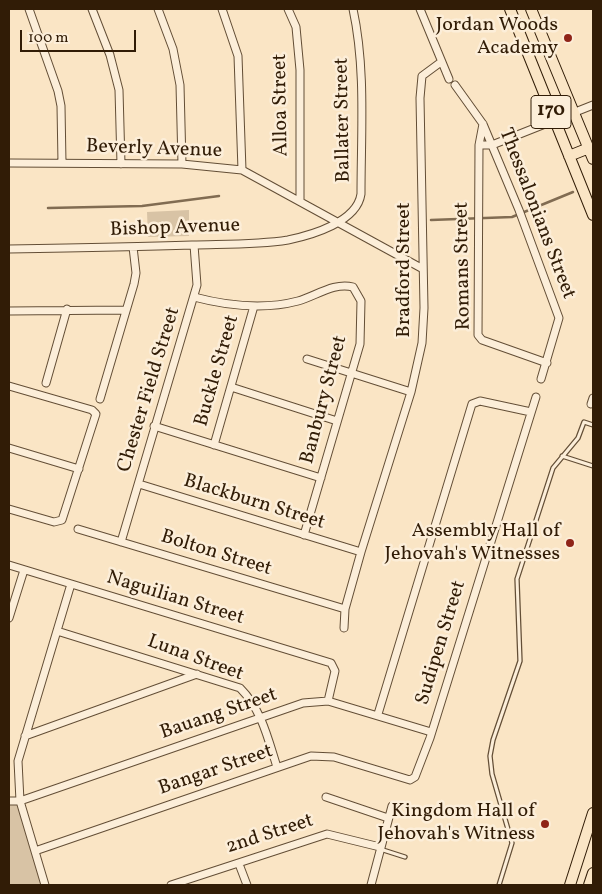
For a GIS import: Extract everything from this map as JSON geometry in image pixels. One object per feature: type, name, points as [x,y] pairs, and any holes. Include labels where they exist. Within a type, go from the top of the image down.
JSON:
[{"type":"main road","name":"170","points":[[510,9],[593,215]]},
{"type":"main road","name":"170","points":[[531,9],[593,158]]},
{"type":"main road","points":[[569,156],[589,148]]},
{"type":"main road","points":[[570,885],[593,813]]},
{"type":"main road","points":[[589,885],[593,874]]},
{"type":"street","points":[[29,9],[58,91],[61,106],[62,164]]},
{"type":"street","points":[[92,9],[110,55],[119,90],[121,164]]},
{"type":"street","points":[[158,9],[173,49],[180,85],[182,164]]},
{"type":"street","points":[[222,9],[238,56],[242,170]]},
{"type":"street","name":"Alloa Street","points":[[288,9],[296,27],[300,70],[300,201]]},
{"type":"street","name":"Ballater Street","points":[[339,223],[355,211],[360,203],[361,194],[362,103],[357,28],[353,9]]},
{"type":"street","name":"Thessalonians Street","points":[[420,9],[441,62],[452,82],[483,124],[521,214],[558,318],[547,363]]},
{"type":"street","name":"Bradford Street","points":[[344,628],[345,609],[411,392],[422,343],[423,269],[420,98],[422,76],[441,62]]},
{"type":"street","points":[[479,145],[492,145],[593,105]]},
{"type":"street","name":"Romans Street","points":[[483,124],[479,145],[478,335],[482,340],[547,363]]},
{"type":"street","name":"Beverly Avenue","points":[[9,163],[182,164],[242,170],[423,269]]},
{"type":"street","name":"Bishop Avenue","points":[[9,249],[194,245],[290,239],[339,223]]},
{"type":"street","name":"Chester Field Street","points":[[121,542],[194,297],[197,270],[194,245]]},
{"type":"street","points":[[100,399],[136,273],[133,247]]},
{"type":"street","name":"Banbury Street","points":[[194,297],[226,305],[254,306],[298,301],[337,286],[353,287],[361,301],[360,344],[304,535]]},
{"type":"street","name":"Buckle Street","points":[[214,445],[254,306]]},
{"type":"street","points":[[46,383],[67,309]]},
{"type":"street","points":[[9,310],[126,310]]},
{"type":"street","points":[[307,359],[411,392]]},
{"type":"street","points":[[542,379],[547,363]]},
{"type":"street","points":[[9,386],[92,410],[96,414],[62,520],[54,522],[9,508]]},
{"type":"street","points":[[230,387],[337,421]]},
{"type":"street","name":"Sudipen Street","points":[[410,780],[418,772],[432,732],[536,397]]},
{"type":"street","points":[[378,714],[472,404],[480,401],[531,412]]},
{"type":"street","points":[[154,426],[320,478]]},
{"type":"street","points":[[9,448],[79,469]]},
{"type":"street","name":"Blackburn Street","points":[[139,484],[361,552]]},
{"type":"street","name":"Bolton Street","points":[[78,530],[345,609]]},
{"type":"street","name":"Naguilian Street","points":[[9,565],[331,663],[335,671],[328,701]]},
{"type":"street","points":[[9,618],[24,570]]},
{"type":"street","points":[[45,885],[20,801],[18,761],[71,584]]},
{"type":"street","name":"Luna Street","points":[[56,631],[240,688],[261,718],[277,767]]},
{"type":"street","points":[[25,736],[197,674]]},
{"type":"street","name":"Bauang Street","points":[[9,801],[20,801],[303,703],[328,701],[378,714],[432,732]]},
{"type":"street","name":"Bangar Street","points":[[35,851],[311,756],[334,757],[410,780]]},
{"type":"street","points":[[326,797],[388,818]]},
{"type":"street","points":[[371,885],[392,806]]},
{"type":"street","name":"2nd Street","points":[[171,885],[193,882],[210,871],[239,864],[296,842],[327,834],[380,848]]},
{"type":"street","points":[[239,864],[247,885]]},
{"type":"lane","points":[[499,885],[512,843],[492,774],[490,756],[493,740],[520,662],[517,579],[551,472],[578,438],[584,422],[593,425]]},
{"type":"lane","points":[[562,456],[593,466]]},
{"type":"lane","points":[[380,848],[406,857]]},
{"type":"shaded area","points":[[189,210],[189,236],[148,237],[147,212]]},
{"type":"shaded area","points":[[9,803],[19,803],[42,885],[9,885]]},
{"type":"waterway","points":[[431,220],[512,217],[573,192]]},
{"type":"waterway","points":[[48,208],[142,206],[219,196]]},
{"type":"place","name":"Jordan Woods Academy","points":[[568,38]]},
{"type":"place","name":"Assembly Hall of Jehovah's Witnesses","points":[[570,543]]},
{"type":"place","name":"Kingdom Hall of Jehovah's Witness","points":[[545,824]]}]
